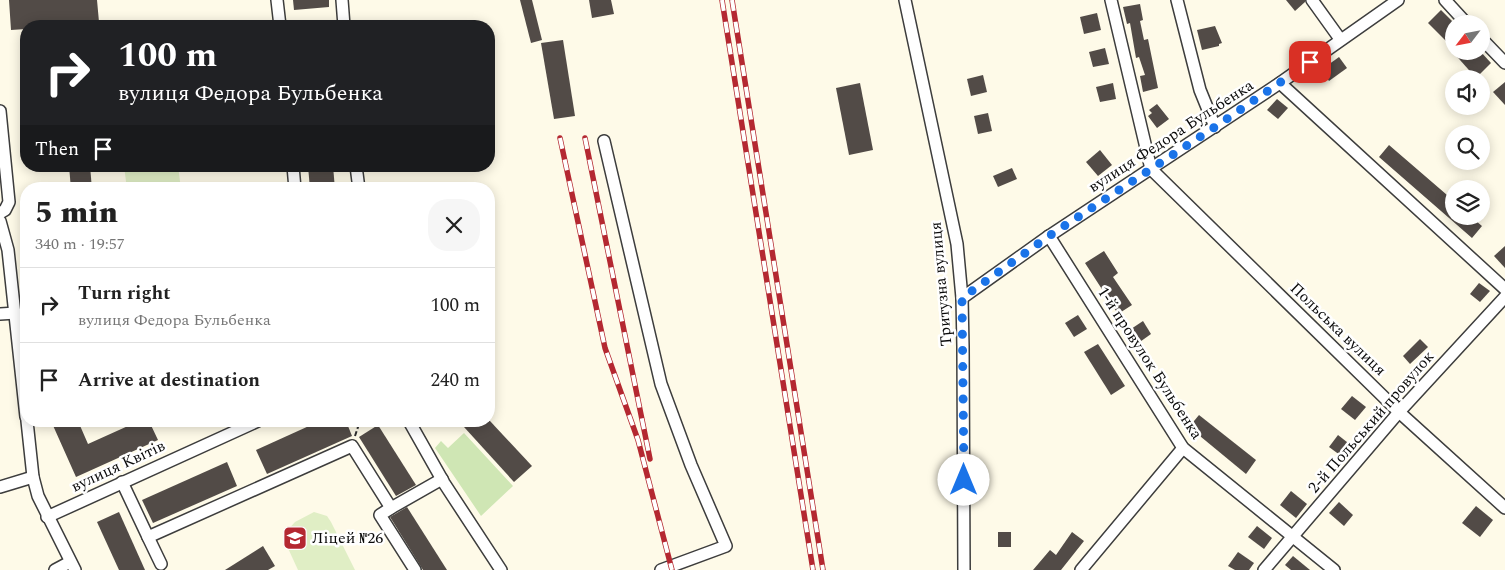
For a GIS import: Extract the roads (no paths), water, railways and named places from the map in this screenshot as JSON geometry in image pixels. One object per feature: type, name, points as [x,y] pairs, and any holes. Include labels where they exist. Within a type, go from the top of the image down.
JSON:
[{"type":"street","points":[[277,0],[279,20]]},
{"type":"street","points":[[342,0],[344,20]]},
{"type":"street","name":"Тритузна вулиця","points":[[905,0],[957,244],[962,298],[964,570]]},
{"type":"street","points":[[1111,0],[1151,169]]},
{"type":"street","points":[[1177,0],[1200,90],[1215,127]]},
{"type":"street","points":[[1312,0],[1340,40]]},
{"type":"street","name":"вулиця Федора Бульбенка","points":[[962,298],[1049,236],[1215,127],[1398,0]]},
{"type":"street","points":[[1445,0],[1459,15]]},
{"type":"street","points":[[1490,47],[1505,63]]},
{"type":"street","points":[[1280,83],[1505,289]]},
{"type":"street","points":[[0,111],[8,202],[5,210],[0,213]]},
{"type":"street","points":[[604,141],[661,384],[726,546],[661,570]]},
{"type":"street","name":"Польська вулиця","points":[[1151,169],[1399,412],[1505,508]]},
{"type":"street","points":[[0,221],[8,250],[20,354]]},
{"type":"street","name":"1-й провулок Бульбенка","points":[[1049,236],[1183,448],[1334,570]]},
{"type":"street","name":"2-й Польський провулок","points":[[1264,570],[1399,412],[1505,297]]},
{"type":"street","points":[[0,314],[16,313]]},
{"type":"street","points":[[28,427],[33,477],[47,517],[72,566],[55,570]]},
{"type":"street","name":"вулиця Квітів","points":[[47,517],[245,427]]},
{"type":"street","points":[[412,427],[442,479],[501,570]]},
{"type":"street","points":[[148,537],[352,446],[391,508]]},
{"type":"street","points":[[1081,570],[1183,448]]},
{"type":"street","points":[[0,486],[33,477]]},
{"type":"street","points":[[415,570],[380,515],[442,479]]},
{"type":"street","points":[[122,482],[161,564]]},
{"type":"railway","points":[[722,0],[813,570]]},
{"type":"railway","points":[[732,0],[823,570]]},
{"type":"railway","points":[[560,138],[605,348],[638,440],[672,570]]},
{"type":"railway","points":[[585,138],[650,459]]},
{"type":"place","name":"Ліцей №26","points":[[295,538]]}]
